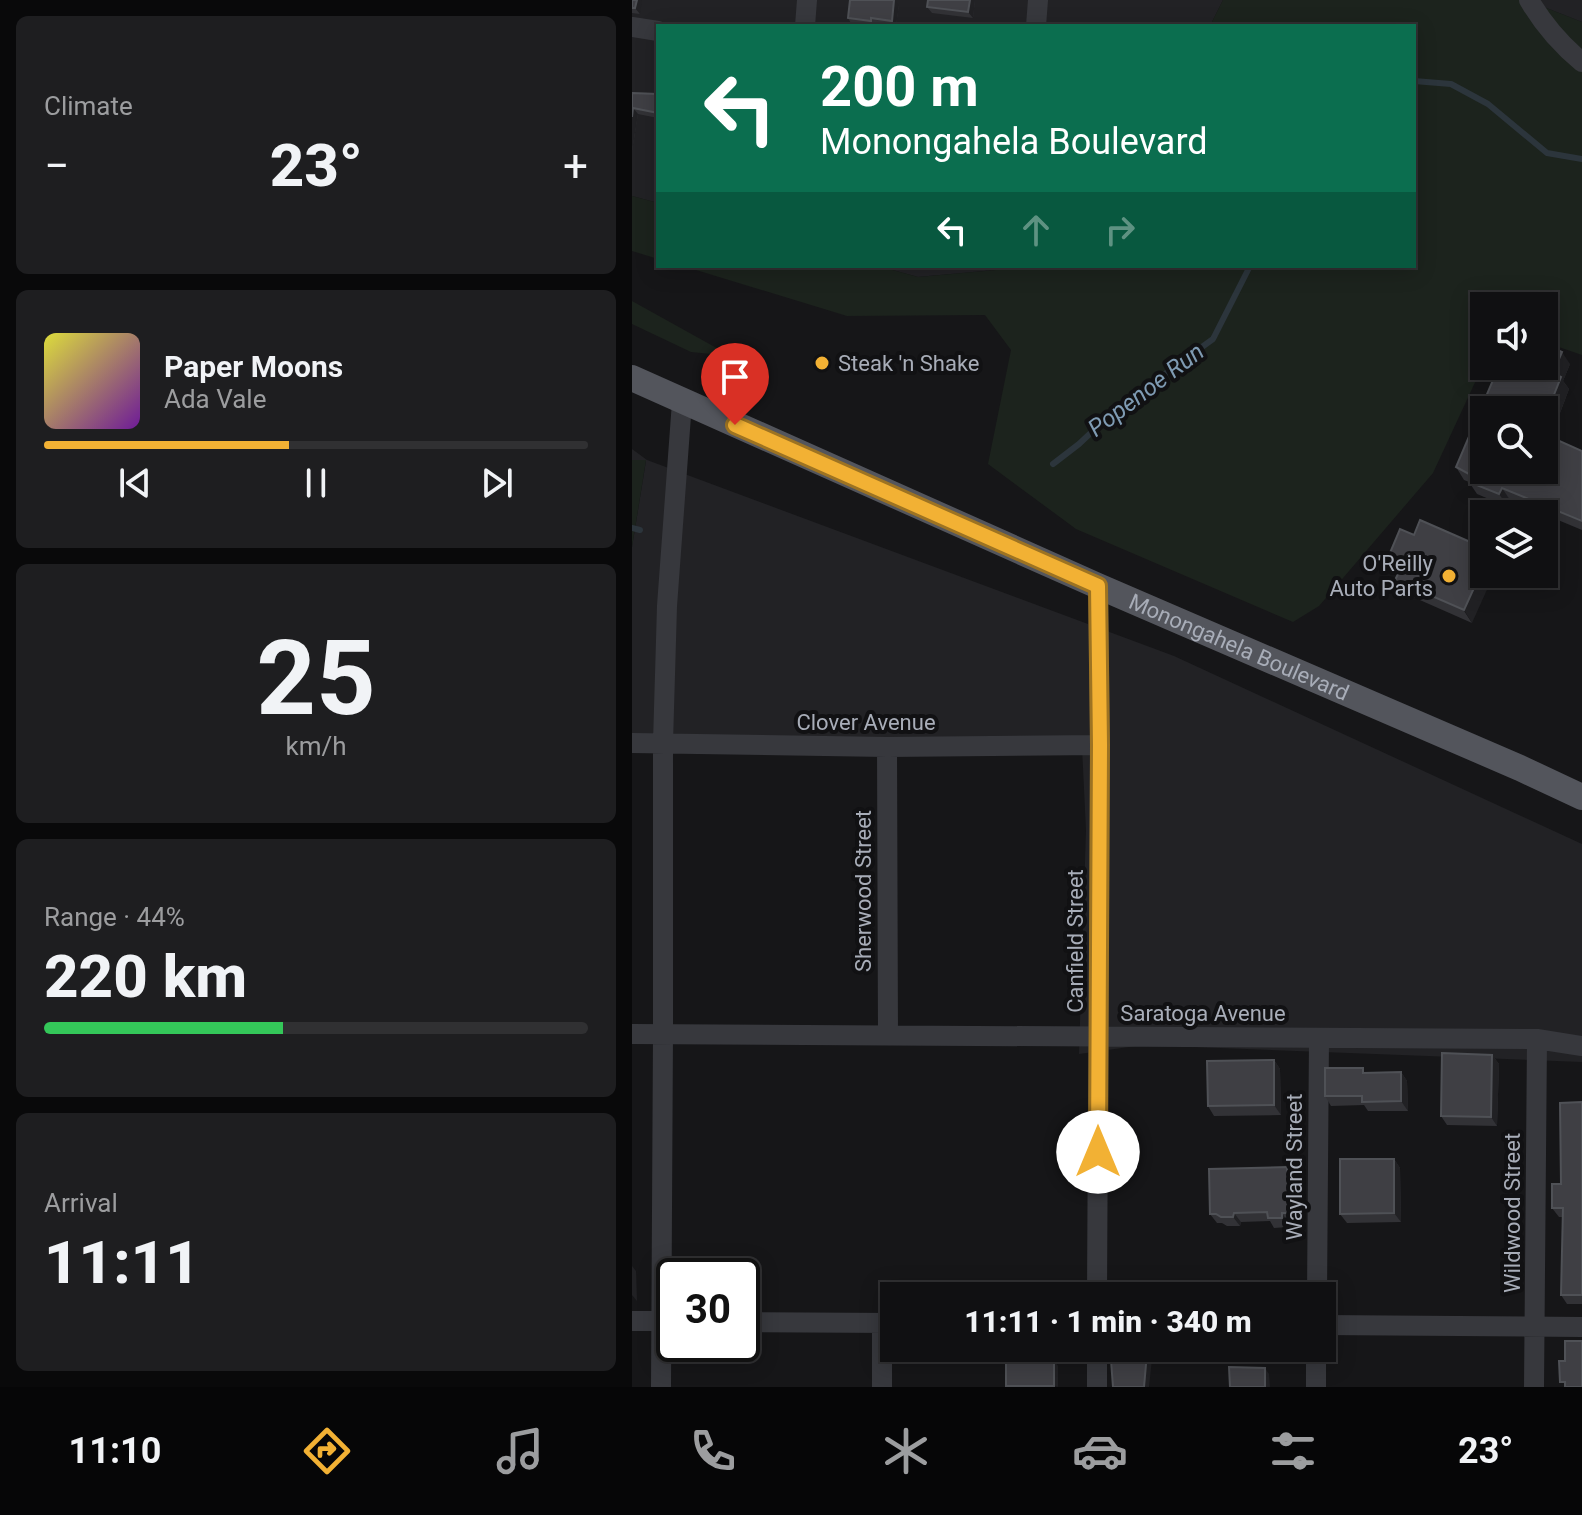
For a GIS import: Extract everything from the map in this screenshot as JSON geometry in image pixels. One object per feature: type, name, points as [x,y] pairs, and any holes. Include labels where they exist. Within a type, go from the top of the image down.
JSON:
[{"type":"main road","name":"Monongahela Boulevard","points":[[632,378],[1582,797]]},
{"type":"street","points":[[805,24],[807,0]]},
{"type":"street","points":[[1036,24],[1038,0]]},
{"type":"street","points":[[1529,0],[1541,20],[1582,62]]},
{"type":"street","points":[[632,27],[656,31]]},
{"type":"street","points":[[667,1258],[663,743],[667,606],[682,402]]},
{"type":"street","name":"Canfield Street","points":[[1097,1282],[1098,586]]},
{"type":"street","name":"Clover Avenue","points":[[632,743],[887,747],[1100,745]]},
{"type":"street","name":"Sherwood Street","points":[[887,747],[888,1035]]},
{"type":"street","name":"Saratoga Avenue","points":[[632,1034],[1537,1039],[1582,1046]]},
{"type":"street","name":"Wayland Street","points":[[1317,1282],[1319,1038]]},
{"type":"street","name":"Wildwood Street","points":[[1534,1387],[1537,1039]]},
{"type":"street","points":[[632,1321],[656,1321]]},
{"type":"street","points":[[760,1322],[880,1323]]},
{"type":"street","points":[[1336,1325],[1582,1327]]},
{"type":"street","points":[[661,1387],[664,1362]]},
{"type":"street","points":[[882,1387],[884,1362]]},
{"type":"street","points":[[1097,1362],[1097,1387]]},
{"type":"street","points":[[1316,1362],[1316,1387]]},
{"type":"shaded area","points":[[632,0],[1223,0],[1211,24],[656,24],[656,202],[632,196]]},
{"type":"shaded area","points":[[1223,0],[1526,0],[1582,22],[1582,355],[1558,347],[1558,292],[1470,292],[1470,380],[1476,380],[1433,473],[1319,606],[1293,622],[1076,529],[988,464],[1011,350],[985,315],[847,316],[690,268],[885,268],[918,277],[1019,268],[1416,268],[1416,24],[1211,24]]},
{"type":"shaded area","points":[[1526,0],[1582,0],[1582,22]]},
{"type":"shaded area","points":[[632,196],[656,202],[656,258],[632,251]]},
{"type":"shaded area","points":[[885,268],[1019,268],[918,277]]},
{"type":"shaded area","points":[[632,301],[731,356],[691,352],[632,324]]},
{"type":"shaded area","points":[[632,449],[647,460],[1174,656],[1582,844],[1582,1062],[1143,1045],[1079,1054],[1086,830],[1082,747],[632,738],[632,547],[646,461],[632,460]]},
{"type":"shaded area","points":[[632,460],[646,460],[632,547]]},
{"type":"building","points":[[850,0],[894,0],[892,21],[848,18]]},
{"type":"building","points":[[928,0],[970,0],[968,12],[927,7]]},
{"type":"building","points":[[632,93],[656,94],[656,113],[633,108],[632,117]]},
{"type":"building","points":[[1558,376],[1561,377],[1553,396],[1486,396],[1493,380],[1558,380]]},
{"type":"building","points":[[1470,434],[1470,474],[1456,467]]},
{"type":"building","points":[[1558,440],[1582,451],[1582,521],[1558,511],[1558,500],[1531,500],[1502,488],[1499,494],[1474,484],[1558,484]]},
{"type":"building","name":"O'Reilly Auto Parts","points":[[1420,520],[1470,542],[1470,588],[1474,588],[1464,610],[1395,580],[1402,566],[1387,560],[1400,529],[1414,535]]},
{"type":"building","points":[[1442,1053],[1492,1055],[1491,1117],[1441,1116]]},
{"type":"building","points":[[1274,1060],[1274,1105],[1208,1106],[1207,1061]]},
{"type":"building","points":[[1325,1068],[1363,1068],[1363,1073],[1401,1072],[1401,1101],[1362,1102],[1362,1096],[1325,1096]]},
{"type":"building","points":[[1582,1102],[1582,1295],[1561,1295],[1563,1208],[1552,1208],[1552,1184],[1561,1184],[1560,1103]]},
{"type":"building","points":[[1340,1159],[1394,1159],[1394,1213],[1340,1214]]},
{"type":"building","points":[[1287,1167],[1289,1213],[1282,1213],[1282,1218],[1268,1218],[1267,1212],[1234,1213],[1233,1217],[1210,1214],[1209,1169]]},
{"type":"building","points":[[1565,1341],[1582,1341],[1582,1387],[1565,1387],[1565,1382],[1560,1382],[1559,1361],[1565,1361]]},
{"type":"building","points":[[1006,1362],[1054,1362],[1054,1386],[1006,1386]]},
{"type":"building","points":[[1111,1362],[1146,1362],[1144,1387],[1113,1387]]},
{"type":"building","points":[[1229,1367],[1265,1368],[1265,1387],[1230,1387]]},
{"type":"waterway","name":"Popenoe Run","points":[[1416,81],[1451,84],[1488,104],[1547,153],[1582,159]]},
{"type":"waterway","name":"Popenoe Run","points":[[1053,464],[1114,411],[1213,339],[1249,268]]},
{"type":"waterway","name":"Popenoe Run","points":[[632,528],[640,530]]},
{"type":"place","name":"Steak 'n Shake","points":[[822,363]]},
{"type":"place","name":"O'Reilly Auto Parts","points":[[1449,576]]},
{"type":"route","points":[[735,425],[1098,586],[1098,1152]]}]
